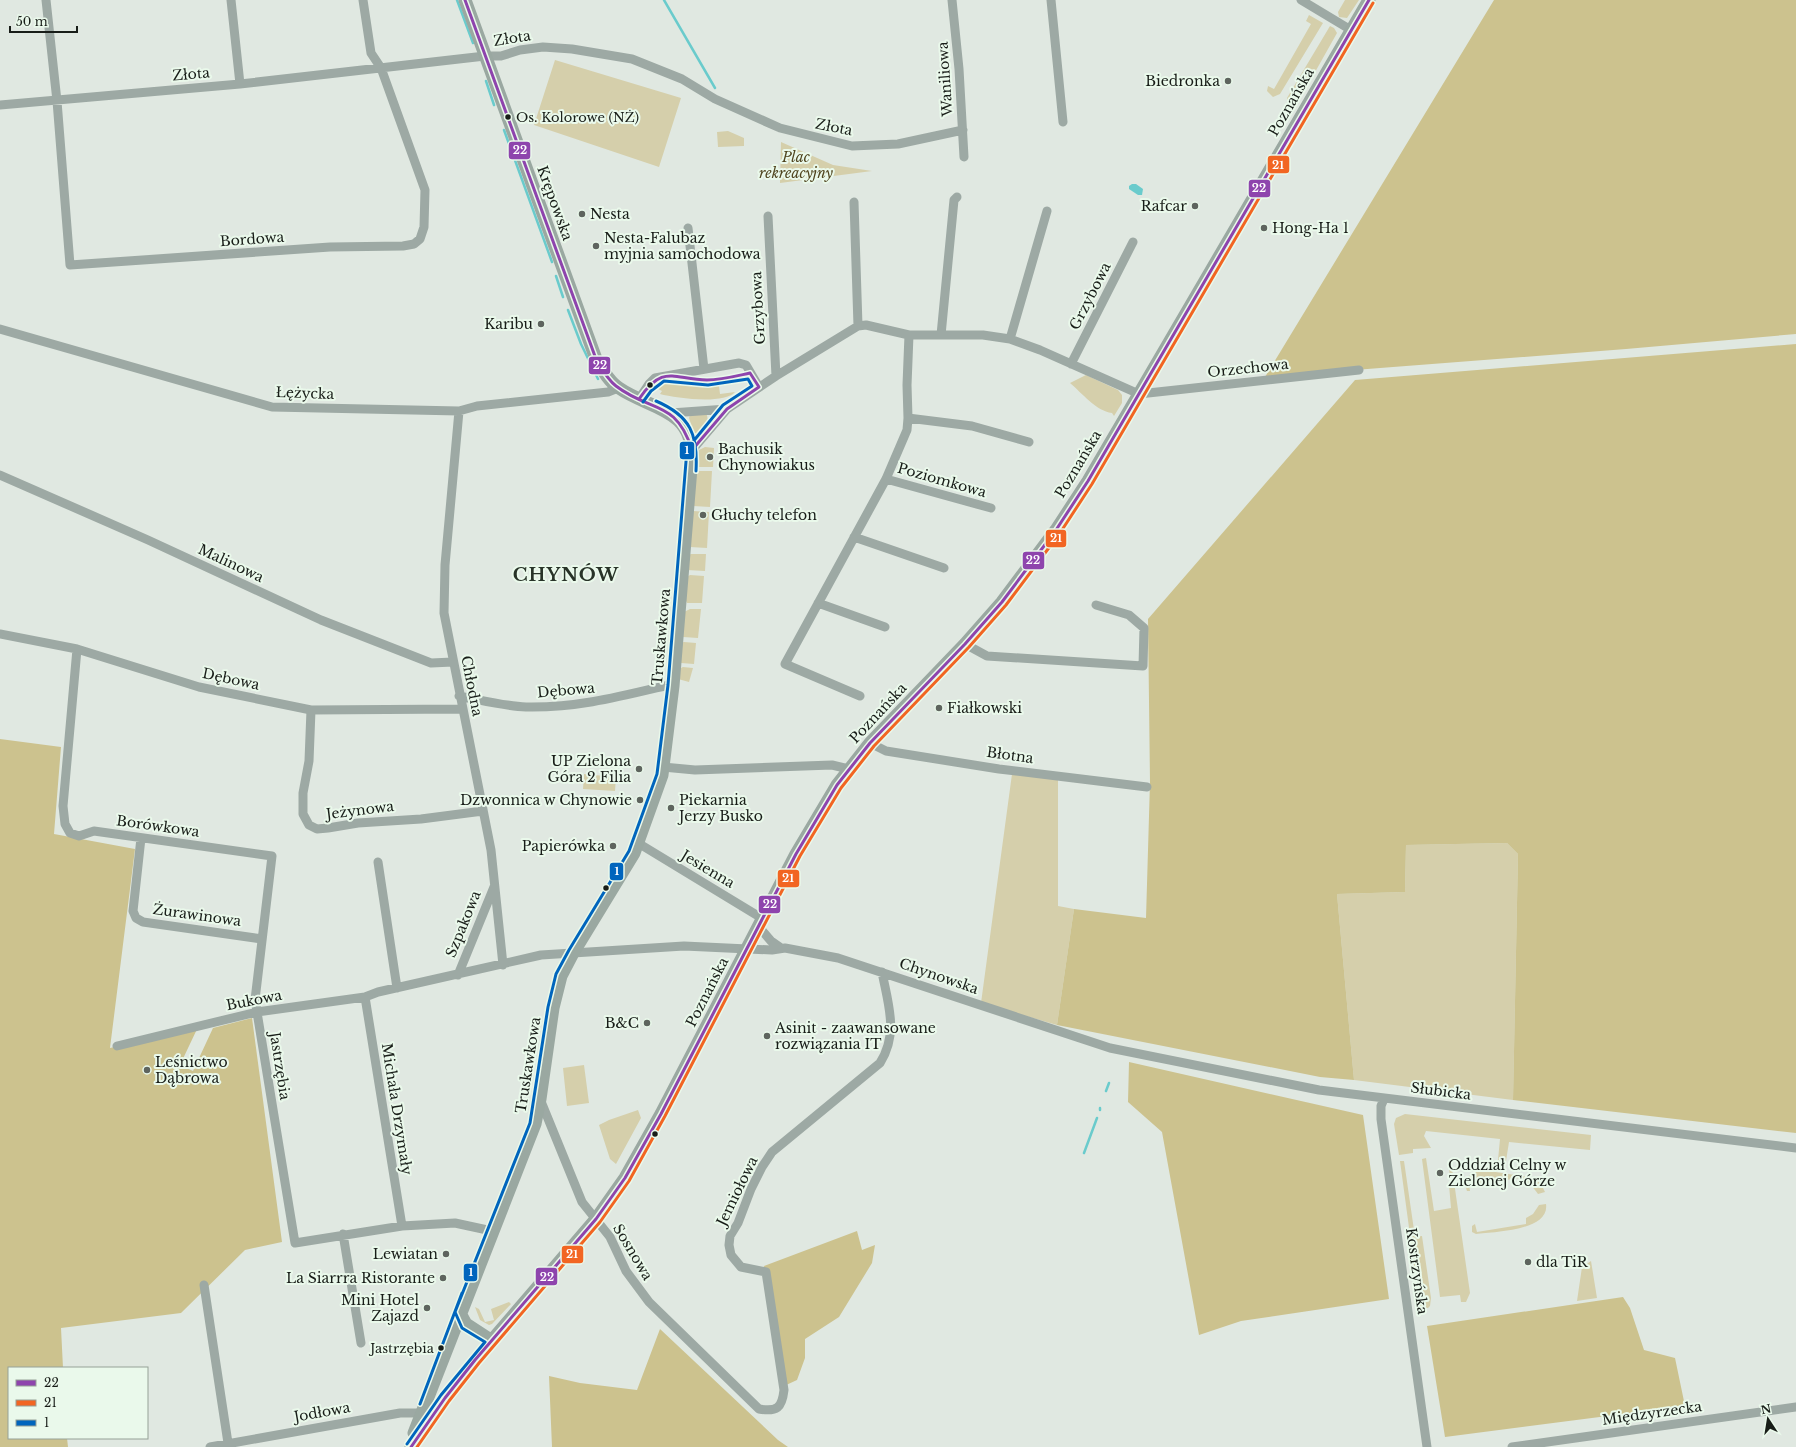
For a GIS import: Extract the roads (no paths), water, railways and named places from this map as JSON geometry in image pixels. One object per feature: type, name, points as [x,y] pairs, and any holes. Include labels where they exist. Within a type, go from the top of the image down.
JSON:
[{"type":"street","points":[[46,0],[57,101]]},
{"type":"street","points":[[231,0],[240,84]]},
{"type":"street","points":[[364,0],[371,53],[381,68]]},
{"type":"street","name":"Krępowska","points":[[465,0],[592,349],[602,369],[618,388]]},
{"type":"street","name":"Waniliowa","points":[[952,0],[960,69],[964,157]]},
{"type":"street","points":[[1051,0],[1063,122]]},
{"type":"street","points":[[1301,0],[1352,30]]},
{"type":"street","name":"Poznańska","points":[[410,1447],[448,1394],[596,1219],[616,1192],[641,1152],[815,821],[849,769],[870,743],[965,644],[1011,591],[1056,530],[1088,481],[1369,0]]},
{"type":"street","name":"Złota","points":[[0,105],[240,84],[485,56],[501,56],[518,51],[543,47],[577,50],[632,59],[682,79],[715,99],[780,128],[814,138],[852,146],[898,144],[963,130]]},
{"type":"street","name":"Bordowa","points":[[57,101],[70,266],[330,247],[403,246],[414,244],[420,238],[424,227],[425,190],[381,68]]},
{"type":"street","points":[[940,335],[954,200],[957,197]]},
{"type":"street","points":[[854,202],[858,326]]},
{"type":"street","points":[[1010,339],[1047,211]]},
{"type":"street","name":"Grzybowa","points":[[768,216],[776,376]]},
{"type":"street","points":[[688,228],[704,369]]},
{"type":"street","name":"Grzybowa","points":[[1071,364],[1134,242]]},
{"type":"street","points":[[692,450],[727,409],[776,376],[858,326],[866,325],[910,335],[984,335],[1010,339],[1139,394]]},
{"type":"street","name":"Łężycka","points":[[0,329],[272,407],[459,411],[485,406],[608,392],[618,388]]},
{"type":"street","name":"Poziomkowa","points":[[860,696],[784,664],[886,479],[906,430],[908,418],[907,385],[910,335]]},
{"type":"street","name":"Grzybowa","points":[[639,399],[655,378],[739,363],[746,365],[759,387]]},
{"type":"street","name":"Orzechowa","points":[[1139,394],[1359,370]]},
{"type":"street","name":"Truskawkowa","points":[[410,1447],[460,1313],[535,1124],[561,976],[573,953],[629,864],[654,801],[663,767],[673,684],[692,450],[686,428],[678,418],[671,413],[618,388]]},
{"type":"street","name":"Truskawkowa","points":[[671,413],[727,409]]},
{"type":"street","name":"Chłodna","points":[[459,411],[444,588],[446,629],[491,850],[503,965]]},
{"type":"street","points":[[908,418],[972,426],[1029,442]]},
{"type":"street","name":"Malinowa","points":[[0,475],[148,540],[322,620],[431,663],[453,662]]},
{"type":"street","name":"Poziomkowa","points":[[886,479],[991,508]]},
{"type":"street","points":[[854,537],[944,568]]},
{"type":"street","points":[[818,603],[885,626]]},
{"type":"street","points":[[965,644],[987,656],[1143,666],[1144,628],[1129,615],[1096,605]]},
{"type":"street","name":"Dębowa","points":[[0,634],[77,649],[199,687],[311,710],[462,709]]},
{"type":"street","name":"Borówkowa","points":[[77,649],[64,806],[65,824],[70,833],[79,836],[94,831],[272,856],[255,1000],[257,1012]]},
{"type":"street","name":"Dębowa","points":[[459,696],[524,707],[588,704],[673,684]]},
{"type":"street","name":"Jeżynowa","points":[[311,710],[309,761],[303,793],[304,814],[309,825],[317,829],[358,823],[483,811]]},
{"type":"street","name":"Błotna","points":[[870,743],[886,751],[999,768],[1147,787]]},
{"type":"street","points":[[663,767],[695,770],[832,765],[849,769]]},
{"type":"street","name":"Żurawinowa","points":[[141,838],[133,911],[136,918],[143,922],[262,939]]},
{"type":"street","name":"Jesienna","points":[[638,843],[761,923]]},
{"type":"street","points":[[378,862],[397,988]]},
{"type":"street","name":"Szpakowa","points":[[458,974],[495,885]]},
{"type":"street","points":[[761,923],[772,941],[781,948]]},
{"type":"street","name":"Bukowa","points":[[117,1046],[257,1012],[365,997],[378,992],[503,965],[541,955],[684,946],[747,949]]},
{"type":"street","name":"Chynowska","points":[[747,949],[772,950],[781,948],[838,958],[1086,1041]]},
{"type":"street","name":"Jemiołowa","points":[[759,1409],[770,1410],[777,1408],[783,1401],[784,1390],[766,1272],[740,1267],[731,1255],[729,1245],[730,1236],[738,1223],[762,1167],[772,1152],[880,1063],[887,1052],[892,1036],[882,972]]},
{"type":"street","name":"Michała Drzymały","points":[[365,997],[402,1226]]},
{"type":"street","name":"Jastrzębia","points":[[257,1012],[295,1243],[343,1234],[402,1226],[454,1223],[492,1231]]},
{"type":"street","name":"Słubicka","points":[[1086,1041],[1124,1052],[1311,1089],[1796,1148]]},
{"type":"street","name":"Sosnowa","points":[[540,1099],[582,1202],[610,1237],[626,1271],[649,1302],[759,1409]]},
{"type":"street","name":"Kostrzyńska","points":[[1384,1099],[1381,1106],[1381,1119],[1427,1447]]},
{"type":"street","points":[[343,1234],[361,1343]]},
{"type":"street","points":[[204,1285],[228,1443]]},
{"type":"street","points":[[460,1313],[466,1324],[492,1341]]},
{"type":"street","name":"Międzyrzecka","points":[[1512,1447],[1796,1407]]},
{"type":"street","name":"Jodłowa","points":[[210,1447],[400,1413],[422,1413]]},
{"type":"water","points":[[1136,184],[1143,189],[1142,195],[1138,195],[1129,189],[1129,186]]},
{"type":"waterway","points":[[457,0],[473,43]]},
{"type":"waterway","points":[[664,0],[715,88]]},
{"type":"waterway","points":[[486,81],[494,105]]},
{"type":"waterway","points":[[504,130],[552,262]]},
{"type":"waterway","points":[[556,276],[563,297]]},
{"type":"waterway","points":[[568,310],[581,344],[598,379]]},
{"type":"waterway","points":[[1106,1091],[1109,1083]]},
{"type":"waterway","points":[[1084,1153],[1097,1118]]},
{"type":"place","name":"Biedronka","points":[[1228,81]]},
{"type":"place","name":"Os. Kolorowe (NŻ)","points":[[508,117]]},
{"type":"place","name":"Rafcar","points":[[1195,206]]},
{"type":"place","name":"Nesta","points":[[582,214]]},
{"type":"place","name":"Hong-Ha 1","points":[[1264,228]]},
{"type":"place","name":"Nesta-Falubaz myjnia samochodowa","points":[[596,246]]},
{"type":"place","name":"Karibu","points":[[541,324]]},
{"type":"place","name":"Bachusik Chynowiakus","points":[[710,457]]},
{"type":"place","name":"Głuchy telefon","points":[[703,515]]},
{"type":"place","name":"Fiałkowski","points":[[939,708]]},
{"type":"place","name":"UP Zielona Góra 2 Filia","points":[[639,769]]},
{"type":"place","name":"Dzwonnica w Chynowie","points":[[640,800]]},
{"type":"place","name":"Piekarnia Jerzy Busko","points":[[671,808]]},
{"type":"place","name":"Papierówka","points":[[613,846]]},
{"type":"place","name":"B&C","points":[[647,1023]]},
{"type":"place","name":"Asinit - zaawansowane rozwiązania IT","points":[[767,1036]]},
{"type":"place","name":"Leśnictwo Dąbrowa","points":[[147,1070]]},
{"type":"place","name":"Oddział Celny w Zielonej Górze","points":[[1440,1173]]},
{"type":"place","name":"Lewiatan","points":[[446,1254]]},
{"type":"place","name":"dla TiR","points":[[1528,1262]]},
{"type":"place","name":"La Siarrra Ristorante","points":[[443,1278]]},
{"type":"place","name":"Mini Hotel Zajazd","points":[[427,1308]]},
{"type":"place","name":"Jastrzębia","points":[[441,1348]]},
{"type":"district","name":"CHYNÓW","points":[[566,575]]},
{"type":"park label","name":"Plac rekreacyjny","points":[[796,166]]}]
